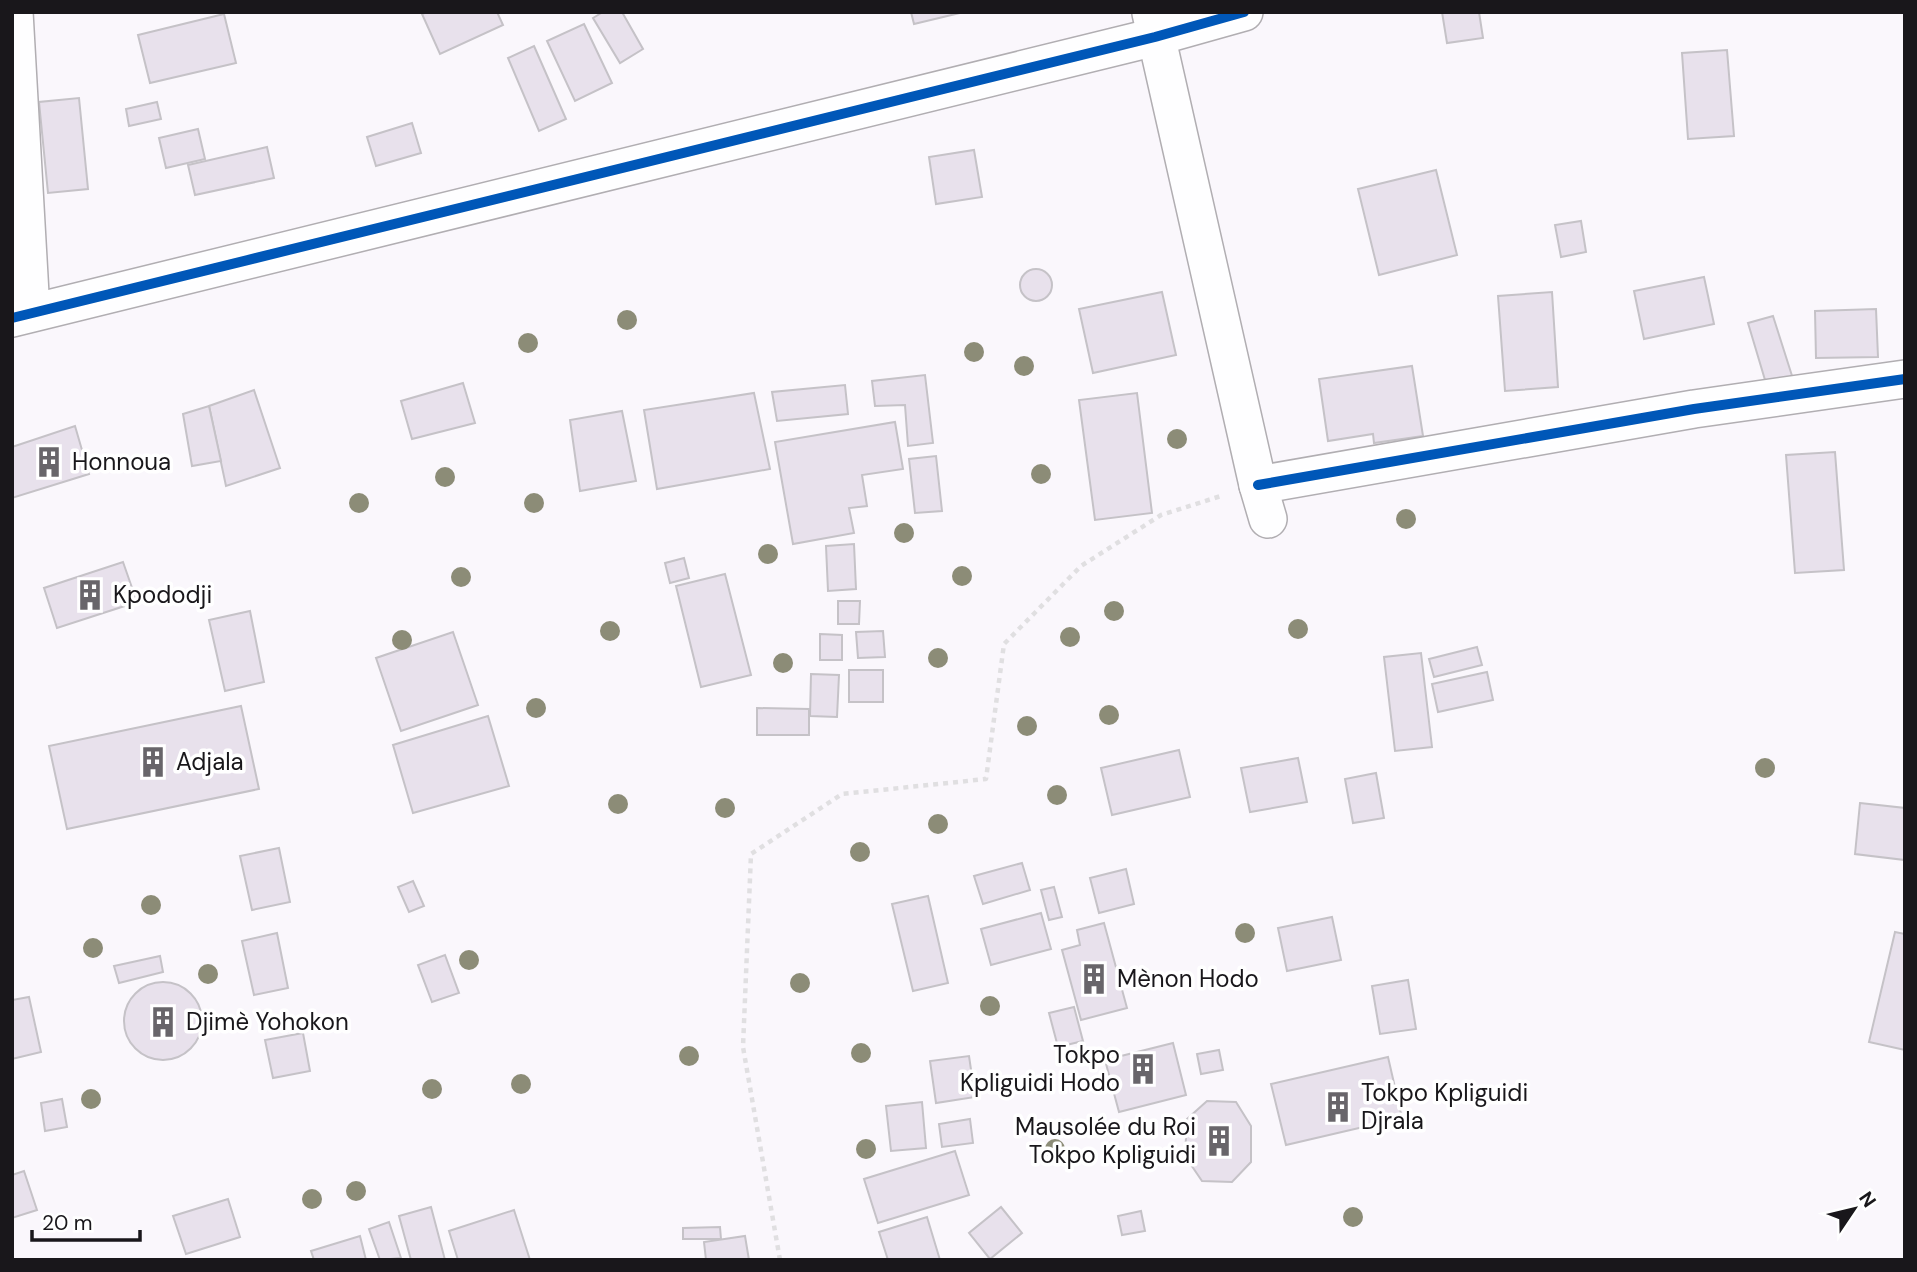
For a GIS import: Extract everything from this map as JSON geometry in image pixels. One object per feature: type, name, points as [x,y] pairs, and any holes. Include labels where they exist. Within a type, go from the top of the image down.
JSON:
[{"type":"street","points":[[14,12],[22,315],[1153,24],[1244,12]]},
{"type":"street","points":[[1153,24],[1268,519]]},
{"type":"street","points":[[1258,485],[1694,410],[1905,379]]},
{"type":"path","points":[[779,1260],[743,1046],[751,854],[842,794],[986,779],[1004,644],[1081,566],[1161,515],[1258,485]]},
{"type":"building","points":[[497,12],[503,25],[440,54],[422,14]]},
{"type":"building","points":[[603,12],[622,12],[643,49],[620,63],[593,18]]},
{"type":"building","points":[[911,12],[964,12],[914,24]]},
{"type":"building","points":[[1442,12],[1479,12],[1483,38],[1447,43]]},
{"type":"building","points":[[224,14],[236,63],[150,83],[138,35]]},
{"type":"building","points":[[584,24],[612,83],[575,101],[547,41]]},
{"type":"building","points":[[534,46],[566,119],[539,131],[508,58]]},
{"type":"building","points":[[1727,50],[1734,136],[1688,139],[1682,53]]},
{"type":"building","points":[[79,98],[88,189],[48,193],[39,102]]},
{"type":"building","points":[[157,102],[161,119],[129,126],[126,109]]},
{"type":"building","points":[[412,123],[421,153],[376,166],[367,137]]},
{"type":"building","points":[[198,129],[205,159],[166,168],[159,138]]},
{"type":"building","points":[[267,147],[274,178],[195,195],[188,165]]},
{"type":"building","points":[[974,150],[982,197],[936,204],[929,157]]},
{"type":"building","points":[[1436,170],[1457,255],[1379,275],[1358,189]]},
{"type":"building","points":[[1581,221],[1586,252],[1561,257],[1555,225]]},
{"type":"building","points":[[1036,269],[1048,273],[1052,285],[1048,297],[1036,301],[1024,297],[1020,285],[1024,273]]},
{"type":"building","points":[[1704,277],[1714,324],[1644,339],[1634,291]]},
{"type":"building","points":[[1162,292],[1176,355],[1093,373],[1079,309]]},
{"type":"building","points":[[1552,292],[1558,387],[1505,391],[1498,296]]},
{"type":"building","points":[[1876,309],[1878,357],[1816,358],[1815,311]]},
{"type":"building","points":[[1773,316],[1794,382],[1768,390],[1748,323]]},
{"type":"building","points":[[1412,366],[1423,436],[1374,443],[1373,434],[1328,441],[1319,379]]},
{"type":"building","points":[[925,375],[933,443],[908,446],[905,405],[875,406],[872,381]]},
{"type":"building","points":[[463,383],[475,423],[412,439],[401,401]]},
{"type":"building","points":[[845,385],[848,414],[777,421],[772,392]]},
{"type":"building","points":[[254,390],[280,468],[226,486],[209,406]]},
{"type":"building","points":[[754,393],[770,469],[657,489],[644,410]]},
{"type":"building","points":[[1137,393],[1152,513],[1095,520],[1079,400]]},
{"type":"building","points":[[209,406],[221,461],[192,466],[183,414]]},
{"type":"building","points":[[622,411],[636,481],[580,491],[570,420]]},
{"type":"building","points":[[895,422],[903,469],[862,475],[867,506],[849,508],[854,533],[793,544],[775,442]]},
{"type":"building","name":"Honnoua","points":[[75,426],[89,474],[12,498],[12,447]]},
{"type":"building","points":[[1835,452],[1844,570],[1795,573],[1786,455]]},
{"type":"building","points":[[936,456],[942,511],[915,513],[909,459]]},
{"type":"building","points":[[854,544],[856,589],[828,591],[826,546]]},
{"type":"building","points":[[684,558],[689,578],[670,583],[665,563]]},
{"type":"building","name":"Kpododji","points":[[123,562],[137,602],[57,628],[44,588]]},
{"type":"building","points":[[725,574],[751,675],[701,687],[676,586]]},
{"type":"building","points":[[838,601],[860,601],[859,624],[838,624]]},
{"type":"building","points":[[250,611],[264,682],[225,691],[209,620]]},
{"type":"building","points":[[883,631],[885,657],[858,658],[856,632]]},
{"type":"building","points":[[453,632],[478,705],[401,731],[376,658]]},
{"type":"building","points":[[820,634],[842,635],[842,660],[820,660]]},
{"type":"building","points":[[1477,647],[1482,665],[1434,677],[1429,659]]},
{"type":"building","points":[[1421,653],[1432,747],[1395,751],[1384,657]]},
{"type":"building","points":[[849,670],[883,670],[883,702],[849,702]]},
{"type":"building","points":[[1487,672],[1493,700],[1438,712],[1432,684]]},
{"type":"building","points":[[811,674],[839,675],[837,717],[810,716]]},
{"type":"building","name":"Adjala","points":[[241,706],[259,789],[67,829],[49,746]]},
{"type":"building","points":[[757,708],[809,709],[809,735],[757,735]]},
{"type":"building","points":[[488,716],[509,786],[413,813],[393,745]]},
{"type":"building","points":[[1179,750],[1190,797],[1112,815],[1101,768]]},
{"type":"building","points":[[1298,758],[1307,802],[1250,812],[1241,768]]},
{"type":"building","points":[[1376,773],[1384,818],[1353,823],[1345,779]]},
{"type":"building","points":[[1860,803],[1905,808],[1905,860],[1855,854]]},
{"type":"building","points":[[279,848],[290,902],[252,910],[240,856]]},
{"type":"building","points":[[1022,863],[1030,890],[983,904],[974,876]]},
{"type":"building","points":[[1126,869],[1134,904],[1099,913],[1090,878]]},
{"type":"building","points":[[413,881],[424,906],[409,912],[398,887]]},
{"type":"building","points":[[1054,887],[1062,917],[1049,920],[1041,890]]},
{"type":"building","points":[[928,896],[948,983],[913,991],[892,904]]},
{"type":"building","points":[[1041,913],[1051,949],[991,965],[981,929]]},
{"type":"building","points":[[1332,917],[1341,960],[1287,971],[1278,928]]},
{"type":"building","name":"Mènon Hodo","points":[[1104,923],[1127,1008],[1081,1020],[1062,950],[1080,945],[1077,930]]},
{"type":"building","points":[[1895,932],[1905,934],[1905,1050],[1869,1042]]},
{"type":"building","points":[[277,933],[288,988],[254,995],[242,941]]},
{"type":"building","points":[[445,955],[459,993],[432,1002],[418,965]]},
{"type":"building","points":[[160,956],[163,972],[119,983],[114,966]]},
{"type":"building","points":[[1408,980],[1416,1029],[1380,1034],[1372,986]]},
{"type":"building","name":"Djimè Yohokon","points":[[163,982],[178,985],[195,999],[202,1021],[199,1036],[185,1053],[163,1060],[148,1057],[131,1043],[124,1021],[127,1006],[141,989]]},
{"type":"building","points":[[29,997],[41,1052],[12,1059],[12,1000]]},
{"type":"building","points":[[1074,1007],[1083,1041],[1058,1047],[1049,1013]]},
{"type":"building","points":[[303,1033],[310,1071],[273,1078],[265,1040]]},
{"type":"building","name":"Tokpo Kpliguidi Hodo","points":[[1173,1043],[1186,1095],[1119,1112],[1105,1060]]},
{"type":"building","points":[[1219,1050],[1223,1070],[1201,1074],[1197,1054]]},
{"type":"building","points":[[969,1056],[975,1097],[936,1103],[930,1061]]},
{"type":"building","name":"Tokpo Kpliguidi Djrala","points":[[1388,1057],[1402,1118],[1286,1145],[1271,1084]]},
{"type":"building","points":[[62,1099],[67,1127],[45,1131],[41,1103]]},
{"type":"building","name":"Mausolée du Roi Tokpo Kpliguidi","points":[[1207,1101],[1236,1102],[1251,1126],[1251,1162],[1232,1182],[1202,1181],[1185,1156],[1187,1119]]},
{"type":"building","points":[[922,1102],[926,1148],[891,1151],[886,1106]]},
{"type":"building","points":[[970,1119],[973,1143],[942,1147],[939,1124]]},
{"type":"building","points":[[955,1151],[969,1195],[878,1223],[864,1179]]},
{"type":"building","points":[[24,1171],[37,1210],[12,1218],[12,1175]]},
{"type":"building","points":[[228,1199],[240,1237],[186,1254],[173,1216]]},
{"type":"building","points":[[431,1207],[445,1260],[411,1260],[399,1216]]},
{"type":"building","points":[[1001,1207],[1022,1233],[990,1259],[969,1233]]},
{"type":"building","points":[[514,1210],[530,1260],[458,1260],[449,1231]]},
{"type":"building","points":[[1141,1211],[1145,1231],[1122,1235],[1118,1216]]},
{"type":"building","points":[[927,1217],[940,1260],[888,1260],[879,1232]]},
{"type":"building","points":[[389,1222],[401,1258],[380,1260],[369,1229]]},
{"type":"building","points":[[720,1227],[721,1239],[683,1239],[683,1228]]},
{"type":"building","points":[[360,1236],[366,1260],[314,1260],[311,1251]]},
{"type":"building","points":[[745,1236],[749,1260],[706,1260],[704,1242]]},
{"type":"cycle path","points":[[12,318],[1155,37],[1244,12]]},
{"type":"cycle path","points":[[1258,485],[1694,409],[1905,379]]},
{"type":"place","name":"Honnoua","points":[[49,462]]},
{"type":"place","name":"Kpododji","points":[[90,595]]},
{"type":"place","name":"Adjala","points":[[153,762]]},
{"type":"place","name":"Mènon Hodo","points":[[1094,979]]},
{"type":"place","name":"Djimè Yohokon","points":[[163,1022]]},
{"type":"place","name":"Tokpo Kpliguidi Hodo","points":[[1143,1069]]},
{"type":"place","name":"Tokpo Kpliguidi Djrala","points":[[1338,1107]]},
{"type":"place","name":"Mausolée du Roi Tokpo Kpliguidi","points":[[1219,1141]]}]
